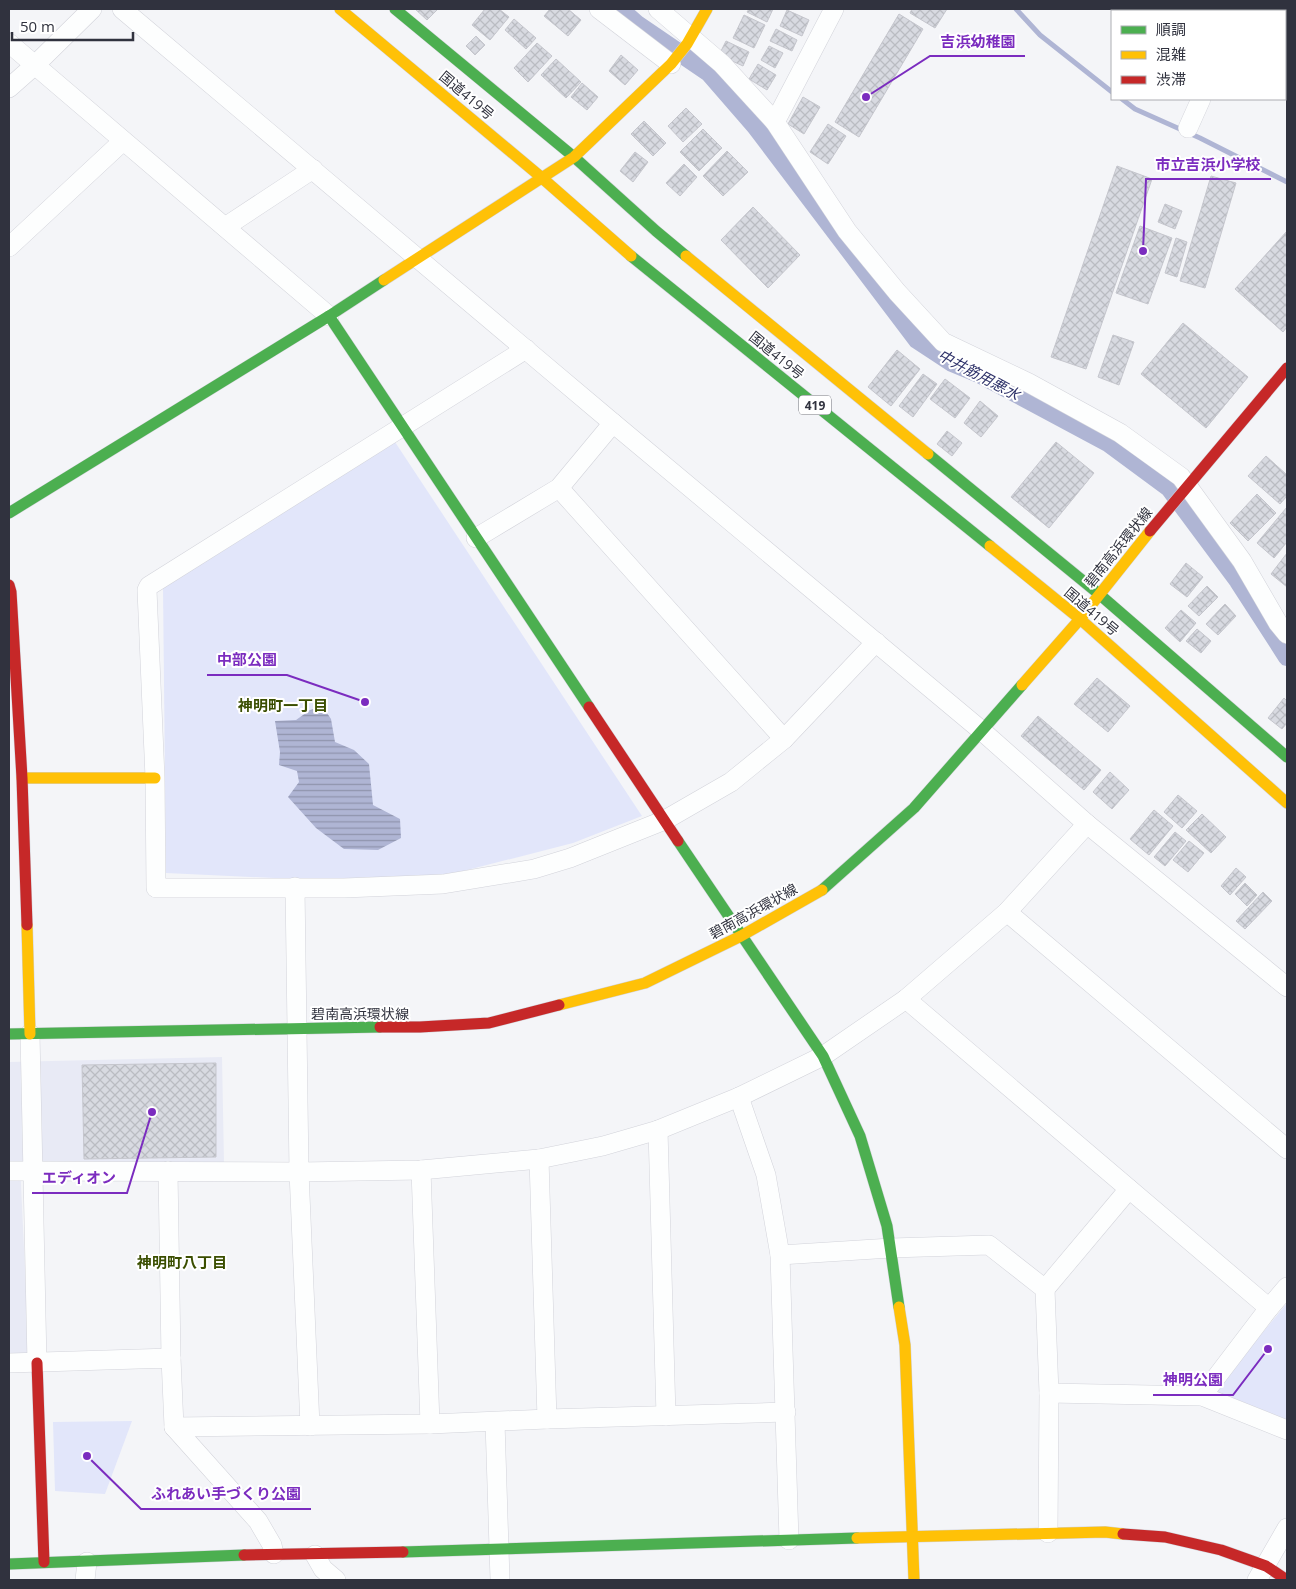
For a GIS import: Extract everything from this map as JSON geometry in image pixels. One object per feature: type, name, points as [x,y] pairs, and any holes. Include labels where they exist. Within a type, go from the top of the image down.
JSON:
[{"type":"main road","name":"国道419号","points":[[340,9],[541,177],[633,258],[1080,619],[1287,803]]},
{"type":"main road","name":"国道419号","points":[[395,9],[574,157],[656,231],[1099,594],[1287,757]]},
{"type":"main road","points":[[9,513],[328,316],[574,157],[672,61],[689,41],[707,9]]},
{"type":"main road","points":[[328,316],[823,1056],[860,1136],[880,1198],[891,1248],[905,1345],[914,1580]]},
{"type":"main road","name":"碧南高浜環状線","points":[[9,1034],[298,1028],[420,1028],[489,1023],[645,983],[741,936],[822,890],[914,808],[1080,619],[1168,509],[1188,488],[1287,368]]},
{"type":"main road","points":[[9,585],[11,592],[22,778],[17,890],[30,1034]]},
{"type":"main road","points":[[22,778],[155,778]]},
{"type":"main road","points":[[37,1363],[44,1562]]},
{"type":"main road","points":[[9,1564],[44,1562],[86,1571],[274,1554],[314,1555],[913,1536],[1105,1532],[1165,1537],[1221,1550],[1261,1573],[1287,1580]]},
{"type":"street","points":[[9,88],[92,9]]},
{"type":"street","points":[[122,9],[982,731],[1087,824],[1287,987]]},
{"type":"street","points":[[599,9],[672,61]]},
{"type":"street","points":[[658,9],[689,41],[722,64],[775,122],[847,232],[897,292],[943,342],[1030,384],[1120,433],[1181,477],[1284,623]]},
{"type":"street","points":[[775,122],[834,9]]},
{"type":"street","points":[[1239,9],[1243,10]]},
{"type":"street","points":[[9,43],[328,316]]},
{"type":"street","points":[[1188,128],[1202,100]]},
{"type":"street","points":[[9,247],[123,141]]},
{"type":"street","points":[[225,227],[313,169]]},
{"type":"street","points":[[526,349],[148,586],[155,778],[156,888],[344,888],[443,884],[466,882],[534,869],[570,858],[665,820],[731,782],[784,739],[876,642]]},
{"type":"street","points":[[476,538],[560,488],[613,423]]},
{"type":"street","points":[[560,488],[784,739]]},
{"type":"street","points":[[9,1171],[299,1172],[421,1170],[539,1159],[603,1146],[658,1130],[739,1097],[823,1056],[906,999],[1006,912],[1087,824]]},
{"type":"street","points":[[295,887],[299,1172],[310,1426]]},
{"type":"street","points":[[1006,912],[1287,1149]]},
{"type":"street","points":[[906,999],[1269,1308]]},
{"type":"street","points":[[30,1034],[37,1363]]},
{"type":"street","points":[[739,1097],[766,1176],[780,1255],[789,1540]]},
{"type":"street","points":[[658,1130],[666,1416]]},
{"type":"street","points":[[539,1159],[547,1419]]},
{"type":"street","points":[[421,1170],[430,1424]]},
{"type":"street","points":[[168,1171],[174,1427],[258,1521],[272,1545],[274,1554]]},
{"type":"street","points":[[1048,1533],[1049,1392],[1045,1289],[1129,1189]]},
{"type":"street","points":[[780,1255],[891,1248],[989,1245],[1045,1289]]},
{"type":"street","points":[[1202,1396],[1287,1287]]},
{"type":"street","points":[[9,1364],[171,1358]]},
{"type":"street","points":[[1049,1392],[1202,1396],[1287,1430]]},
{"type":"street","points":[[174,1427],[430,1424],[786,1412]]},
{"type":"street","points":[[495,1422],[500,1580]]},
{"type":"street","points":[[1261,1573],[1287,1528]]},
{"type":"street","points":[[314,1555],[323,1569],[336,1580]]},
{"type":"shaded area","points":[[395,442],[642,816],[573,843],[444,876],[295,879],[166,873],[163,588]]},
{"type":"shaded area","points":[[323,707],[331,719],[335,742],[354,750],[369,764],[373,805],[400,819],[401,838],[378,850],[344,849],[316,828],[288,797],[299,782],[297,771],[279,765],[280,752],[275,721],[296,720],[310,710]]},
{"type":"shaded area","points":[[222,1057],[224,1163],[20,1164],[29,1354],[9,1354],[9,1062]]},
{"type":"shaded area","points":[[1287,1303],[1287,1423],[1212,1394]]},
{"type":"shaded area","points":[[132,1421],[105,1494],[55,1491],[53,1422]]},
{"type":"building","points":[[415,9],[438,9],[427,20]]},
{"type":"building","points":[[485,9],[499,9],[509,17],[490,40],[472,25]]},
{"type":"building","points":[[550,9],[568,9],[581,20],[568,36],[544,16]]},
{"type":"building","points":[[749,9],[773,9],[767,22],[747,12]]},
{"type":"building","points":[[912,9],[947,9],[935,28],[910,13]]},
{"type":"building","points":[[787,10],[809,20],[802,36],[780,26]]},
{"type":"building","points":[[899,14],[923,29],[859,137],[835,122]]},
{"type":"building","points":[[744,15],[765,25],[754,48],[733,38]]},
{"type":"building","points":[[514,19],[536,38],[526,49],[505,30]]},
{"type":"building","points":[[776,29],[797,40],[792,51],[770,41]]},
{"type":"building","points":[[476,36],[485,45],[475,55],[466,46]]},
{"type":"building","points":[[726,41],[749,52],[743,66],[719,55]]},
{"type":"building","points":[[537,43],[552,56],[528,82],[514,68]]},
{"type":"building","points":[[769,46],[783,53],[775,68],[761,60]]},
{"type":"building","points":[[621,55],[638,70],[625,85],[609,71]]},
{"type":"building","points":[[556,59],[581,82],[566,98],[541,75]]},
{"type":"building","points":[[758,64],[776,75],[767,90],[749,79]]},
{"type":"building","points":[[582,83],[598,97],[587,110],[571,97]]},
{"type":"building","points":[[803,97],[820,107],[804,134],[788,124]]},
{"type":"building","points":[[686,108],[702,124],[683,142],[668,126]]},
{"type":"building","points":[[644,121],[666,143],[653,156],[631,134]]},
{"type":"building","points":[[828,124],[846,136],[828,164],[810,152]]},
{"type":"building","points":[[703,129],[722,148],[699,171],[680,152]]},
{"type":"building","points":[[727,151],[748,172],[723,196],[703,176]]},
{"type":"building","points":[[635,152],[648,162],[633,182],[620,171]]},
{"type":"building","points":[[684,164],[697,177],[680,196],[666,183]]},
{"type":"building","points":[[1117,166],[1152,179],[1086,369],[1051,357]]},
{"type":"building","points":[[1211,176],[1236,183],[1205,288],[1180,281]]},
{"type":"building","points":[[1165,204],[1182,211],[1175,229],[1158,222]]},
{"type":"building","points":[[753,207],[800,255],[768,288],[721,240]]},
{"type":"building","points":[[1140,226],[1172,238],[1148,304],[1116,293]]},
{"type":"building","points":[[1287,231],[1287,327],[1283,332],[1235,289]]},
{"type":"building","points":[[1176,238],[1187,242],[1177,277],[1165,273]]},
{"type":"building","points":[[1183,323],[1248,377],[1206,428],[1141,374]]},
{"type":"building","points":[[1113,335],[1134,342],[1119,385],[1098,377]]},
{"type":"building","points":[[897,350],[920,369],[891,406],[868,387]]},
{"type":"building","points":[[923,374],[937,384],[913,417],[899,406]]},
{"type":"building","points":[[945,379],[970,398],[955,418],[930,399]]},
{"type":"building","points":[[980,401],[998,416],[981,437],[964,423]]},
{"type":"building","points":[[947,431],[962,443],[952,456],[937,444]]},
{"type":"building","points":[[1056,442],[1094,473],[1049,528],[1011,497]]},
{"type":"building","points":[[1266,456],[1287,475],[1287,496],[1280,504],[1248,476]]},
{"type":"building","points":[[1257,494],[1276,513],[1248,541],[1230,523]]},
{"type":"building","points":[[1287,507],[1287,542],[1274,558],[1257,543]]},
{"type":"building","points":[[1287,553],[1287,587],[1271,574]]},
{"type":"building","points":[[1186,563],[1203,577],[1187,597],[1170,584]]},
{"type":"building","points":[[1207,586],[1218,597],[1199,616],[1188,606]]},
{"type":"building","points":[[1225,604],[1236,616],[1218,635],[1206,624]]},
{"type":"building","points":[[1181,610],[1196,623],[1180,642],[1165,628]]},
{"type":"building","points":[[1197,629],[1211,641],[1201,653],[1186,641]]},
{"type":"building","points":[[1097,678],[1130,706],[1108,732],[1074,704]]},
{"type":"building","points":[[1284,698],[1287,701],[1287,723],[1282,729],[1268,718]]},
{"type":"building","points":[[1038,716],[1101,770],[1084,790],[1021,736]]},
{"type":"building","points":[[1110,772],[1129,790],[1112,809],[1093,792]]},
{"type":"building","points":[[1178,795],[1197,811],[1182,828],[1164,812]]},
{"type":"building","points":[[1154,810],[1173,826],[1149,855],[1130,839]]},
{"type":"building","points":[[1202,814],[1226,837],[1211,853],[1186,830]]},
{"type":"building","points":[[1175,832],[1186,841],[1165,866],[1154,857]]},
{"type":"building","points":[[1189,841],[1204,853],[1188,872],[1173,860]]},
{"type":"building","points":[[1236,868],[1246,877],[1230,895],[1221,886]]},
{"type":"building","points":[[1245,883],[1257,895],[1247,906],[1235,894]]},
{"type":"building","points":[[1263,892],[1272,901],[1245,929],[1236,921]]},
{"type":"building","points":[[216,1063],[216,1157],[84,1159],[82,1065]]},
{"type":"waterway","name":"中井筋用悪水","points":[[620,9],[637,24],[709,73],[755,126],[917,340],[952,363],[981,375],[1108,443],[1169,488],[1238,581],[1287,657]]},
{"type":"waterway","points":[[1016,9],[1040,35],[1111,91]]},
{"type":"waterway","points":[[1123,100],[1135,109],[1200,138],[1287,182]]},
{"type":"traffic: fast","points":[[395,9],[574,157],[686,256]]},
{"type":"traffic: fast","points":[[631,256],[990,546]]},
{"type":"traffic: fast","points":[[9,513],[329,316],[384,280]]},
{"type":"traffic: fast","points":[[329,316],[589,707]]},
{"type":"traffic: fast","points":[[928,454],[1099,594],[1287,757]]},
{"type":"traffic: fast","points":[[822,890],[914,808],[1022,685]]},
{"type":"traffic: fast","points":[[678,841],[823,1056],[860,1136],[887,1226],[899,1307]]},
{"type":"traffic: fast","points":[[9,1034],[380,1027]]},
{"type":"traffic: fast","points":[[403,1552],[857,1538]]},
{"type":"traffic: fast","points":[[9,1564],[244,1555]]},
{"type":"traffic: slow","points":[[340,9],[541,177],[631,256]]},
{"type":"traffic: slow","points":[[384,280],[574,157],[671,64],[687,44],[707,9]]},
{"type":"traffic: slow","points":[[686,256],[928,454]]},
{"type":"traffic: slow","points":[[1022,685],[1080,619],[1150,531]]},
{"type":"traffic: slow","points":[[990,546],[1080,619],[1287,803]]},
{"type":"traffic: slow","points":[[22,778],[155,778]]},
{"type":"traffic: slow","points":[[559,1005],[645,983],[741,936],[822,890]]},
{"type":"traffic: slow","points":[[27,925],[30,1034]]},
{"type":"traffic: slow","points":[[899,1307],[905,1345],[914,1580]]},
{"type":"traffic: slow","points":[[857,1538],[1105,1532],[1123,1534]]},
{"type":"traffic: jam","points":[[1150,531],[1287,368]]},
{"type":"traffic: jam","points":[[9,585],[11,592],[22,778],[27,925]]},
{"type":"traffic: jam","points":[[589,707],[678,841]]},
{"type":"traffic: jam","points":[[380,1027],[489,1023],[559,1005]]},
{"type":"traffic: jam","points":[[37,1363],[44,1562]]},
{"type":"traffic: jam","points":[[1123,1534],[1165,1537],[1221,1550],[1266,1566],[1287,1580]]},
{"type":"traffic: jam","points":[[244,1555],[403,1552]]},
{"type":"place","name":"吉浜幼稚園","points":[[866,97]]},
{"type":"place","name":"市立吉浜小学校","points":[[1143,251]]},
{"type":"place","name":"中部公園","points":[[365,702]]},
{"type":"place","name":"エディオン","points":[[152,1112]]},
{"type":"place","name":"神明公園","points":[[1268,1349]]},
{"type":"place","name":"ふれあい手づくり公園","points":[[87,1456]]},
{"type":"district","name":"神明町一丁目","points":[[283,705]]},
{"type":"district","name":"神明町八丁目","points":[[182,1262]]}]
